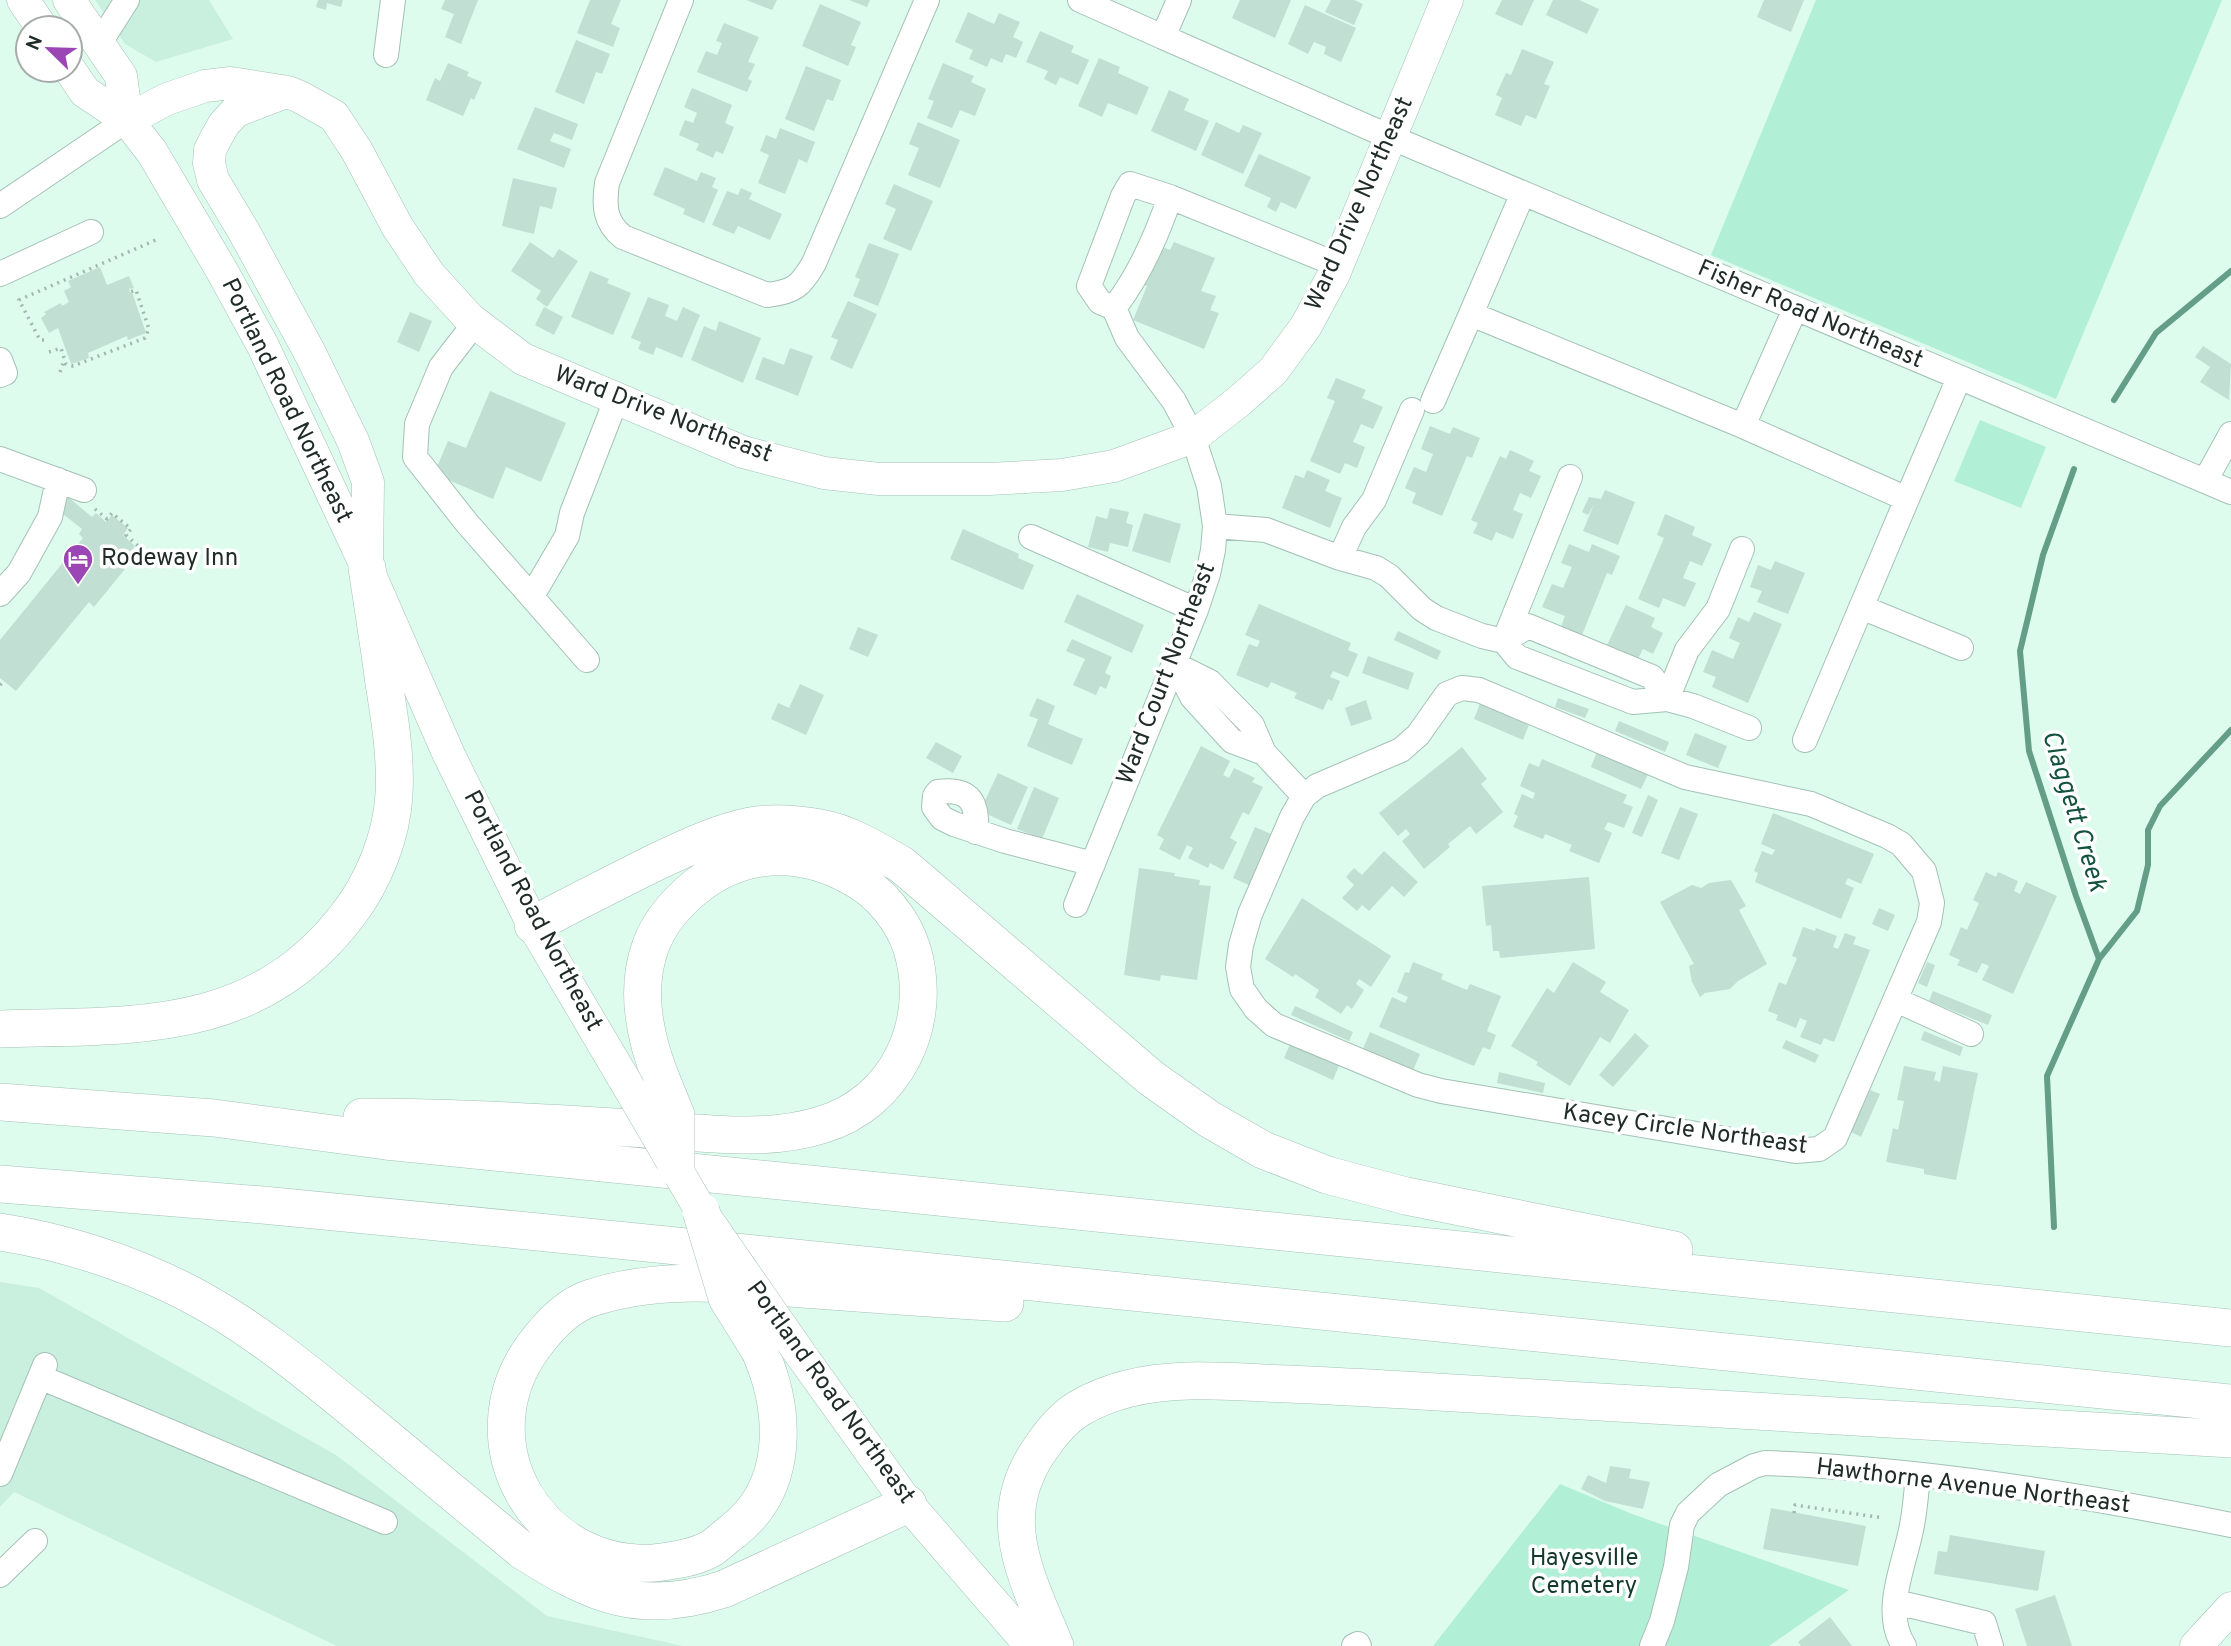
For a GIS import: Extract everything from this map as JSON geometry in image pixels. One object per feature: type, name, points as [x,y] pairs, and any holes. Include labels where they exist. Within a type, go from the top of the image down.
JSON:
[{"type":"highway","points":[[0,1029],[128,1026],[189,1018],[226,1007],[275,984],[320,948],[337,929],[356,905],[373,873],[393,809],[395,758],[367,568]]},
{"type":"highway","points":[[533,925],[603,888],[710,838],[753,826],[788,824],[822,828],[869,845],[902,865],[1151,1078],[1209,1119],[1263,1150],[1327,1175],[1406,1196],[1888,1292]]},
{"type":"highway","points":[[214,1118],[396,1117],[737,1134],[775,1134],[824,1125],[849,1113],[882,1087],[903,1058],[919,1009],[917,969],[911,945],[898,920],[880,896],[862,882],[840,870],[813,861],[777,856],[743,861],[713,874],[681,898],[660,926],[650,947],[642,993],[649,1040],[676,1115],[676,1168]]},
{"type":"highway","points":[[0,1102],[214,1118],[386,1141],[2231,1328]]},
{"type":"highway","points":[[0,1184],[424,1220],[2231,1404]]},
{"type":"highway","points":[[701,1211],[727,1298],[768,1368],[776,1402],[779,1448],[772,1476],[760,1502],[739,1527],[710,1549],[673,1562],[631,1564],[598,1557],[561,1537],[531,1506],[513,1471],[505,1428],[509,1395],[522,1363],[541,1335],[555,1322],[587,1298],[652,1285],[692,1282],[1066,1307],[1547,1355],[1777,1358]]},
{"type":"highway","points":[[0,1232],[98,1255],[144,1272],[215,1308],[305,1371],[523,1551],[561,1575],[616,1597],[657,1603],[699,1597],[724,1589],[908,1504]]},
{"type":"highway","points":[[1055,1646],[1030,1585],[1017,1543],[1016,1512],[1021,1485],[1034,1457],[1051,1434],[1075,1410],[1111,1393],[1139,1385],[1188,1381],[1338,1386],[2231,1439]]},
{"type":"main road","points":[[69,0],[121,76],[127,120]]},
{"type":"main road","name":"Ward Drive Northeast","points":[[127,120],[166,99],[205,86],[231,83],[288,92],[334,116],[357,151],[397,226],[429,274],[475,323],[523,359],[743,452],[824,473],[879,479],[989,479],[1062,475],[1114,466],[1194,437],[1273,371],[1306,326],[1338,265],[1447,0]]},
{"type":"main road","name":"Portland Road Northeast","points":[[80,84],[85,92],[127,120],[152,152],[263,346],[367,568],[449,755],[533,925],[701,1211],[908,1504],[1031,1646]]},
{"type":"main road","points":[[288,92],[236,111],[216,138],[210,150],[209,163],[214,180],[310,353],[353,441],[368,482],[367,568]]},
{"type":"main road","points":[[2196,1646],[2231,1608]]},
{"type":"street","points":[[99,44],[127,0]]},
{"type":"street","points":[[386,55],[393,0]]},
{"type":"street","points":[[681,0],[607,183],[604,203],[607,217],[613,229],[622,237],[767,295],[794,289],[805,279],[814,263],[927,0]]},
{"type":"street","name":"Fisher Road Northeast","points":[[1080,0],[1390,137],[2231,492]]},
{"type":"street","points":[[1163,37],[1179,0]]},
{"type":"street","points":[[0,206],[127,120]]},
{"type":"street","points":[[1170,197],[1129,289],[1114,308],[1100,303],[1089,286],[1130,184],[1170,197],[1338,265]]},
{"type":"street","points":[[1340,558],[1354,527],[1374,500],[1471,314],[1522,193]]},
{"type":"street","points":[[0,274],[90,232]]},
{"type":"street","name":"Ward Court Northeast","points":[[1076,905],[1196,610],[1208,574],[1215,526],[1209,486],[1194,437],[1174,401],[1126,338],[1114,308]]},
{"type":"street","points":[[1743,426],[1794,309]]},
{"type":"street","points":[[1471,314],[1743,426],[1907,499]]},
{"type":"street","points":[[475,323],[441,367],[416,424],[415,457],[466,522],[587,660]]},
{"type":"street","points":[[0,360],[5,373],[0,375]]},
{"type":"street","points":[[1805,740],[1959,378]]},
{"type":"street","points":[[532,596],[567,536],[572,513],[616,400]]},
{"type":"street","points":[[2205,481],[2231,434]]},
{"type":"street","points":[[0,459],[58,480],[87,498]]},
{"type":"street","points":[[1504,641],[1570,477]]},
{"type":"street","points":[[0,594],[19,573],[50,517],[58,480]]},
{"type":"street","points":[[1215,526],[1266,530],[1340,558],[1376,568],[1389,576],[1422,610],[1436,618],[1482,636],[1504,641],[1528,626],[1652,677],[1667,699],[1749,728]]},
{"type":"street","points":[[1031,537],[1196,610]]},
{"type":"street","points":[[1667,699],[1687,650],[1718,609],[1742,549]]},
{"type":"street","points":[[1861,607],[1961,648]]},
{"type":"street","points":[[1175,665],[1192,697],[1232,741],[1264,753],[1304,796]]},
{"type":"street","name":"Kacey Circle Northeast","points":[[1462,688],[1479,690],[1685,776],[1811,804],[1901,844],[1924,871],[1932,903],[1929,922],[1835,1138],[1819,1149],[1796,1151],[1459,1094],[1418,1085],[1273,1025],[1256,1009],[1242,989],[1238,967],[1250,914],[1292,817],[1304,796],[1317,786],[1401,750],[1418,735],[1447,694],[1462,688]]},
{"type":"street","points":[[976,832],[1093,864]]},
{"type":"street","points":[[1896,1000],[1971,1034]]},
{"type":"street","points":[[0,1474],[43,1371],[386,1522]]},
{"type":"street","name":"Hawthorne Avenue Northeast","points":[[1652,1646],[1662,1621],[1676,1567],[1682,1525],[1696,1504],[1718,1485],[1765,1463],[1992,1484],[2231,1525]]},
{"type":"street","points":[[1904,1646],[1895,1622],[1896,1602],[1898,1581],[1911,1530],[1918,1476]]},
{"type":"street","points":[[0,1575],[35,1541]]},
{"type":"street","points":[[1896,1602],[1984,1623],[1991,1646]]},
{"type":"path","points":[[44,340],[40,340],[34,332],[19,300],[158,239]]},
{"type":"path","points":[[64,360],[73,366],[148,335],[149,329],[136,289],[130,292]]},
{"type":"path","points":[[49,352],[63,348],[64,360],[60,372]]},
{"type":"path","points":[[87,498],[107,519],[112,513],[131,529],[126,535],[138,546],[121,566]]},
{"type":"path","points":[[1794,1513],[1795,1505],[1884,1518]]},
{"type":"shaded area","points":[[95,0],[209,0],[233,39],[156,62],[125,44]]},
{"type":"shaded area","points":[[0,1282],[39,1288],[336,1455],[547,1616],[683,1646],[337,1646],[14,1492],[0,1507]]},
{"type":"green space","points":[[1816,0],[2222,0],[2056,399],[1711,255]]},
{"type":"green space","points":[[1980,420],[2046,447],[2021,508],[1954,481]]},
{"type":"green space","name":"Hayesville Cemetery","points":[[1560,1484],[1632,1514],[1849,1590],[1769,1646],[1433,1646]]},
{"type":"building","points":[[318,0],[343,0],[341,7],[327,3],[326,10],[316,7]]},
{"type":"building","points":[[445,0],[478,0],[461,44],[445,37],[454,14],[441,9]]},
{"type":"building","points":[[590,0],[621,0],[611,24],[620,28],[613,47],[577,33]]},
{"type":"building","points":[[746,0],[777,0],[772,10]]},
{"type":"building","points":[[849,0],[870,0],[867,7]]},
{"type":"building","points":[[1240,0],[1291,0],[1275,38],[1232,18]]},
{"type":"building","points":[[1331,0],[1354,0],[1363,4],[1354,25],[1325,12]]},
{"type":"building","points":[[1502,0],[1534,0],[1522,26],[1495,14]]},
{"type":"building","points":[[1553,0],[1579,0],[1599,9],[1587,34],[1546,15]]},
{"type":"building","points":[[1764,0],[1804,0],[1791,32],[1757,17]]},
{"type":"building","points":[[820,4],[861,22],[851,45],[856,47],[848,66],[802,46]]},
{"type":"building","points":[[1305,5],[1356,28],[1341,62],[1324,54],[1326,47],[1314,42],[1308,54],[1288,44]]},
{"type":"building","points":[[968,12],[994,24],[999,13],[1020,22],[1013,37],[1023,42],[1016,58],[1006,54],[1002,63],[991,58],[987,67],[969,59],[973,50],[955,42]]},
{"type":"building","points":[[724,23],[759,37],[748,62],[755,64],[748,79],[752,81],[747,92],[697,72],[706,51],[717,55],[722,43],[716,41]]},
{"type":"building","points":[[1040,31],[1074,46],[1071,52],[1089,60],[1078,85],[1060,77],[1056,85],[1044,79],[1048,71],[1026,62]]},
{"type":"building","points":[[576,40],[610,54],[602,74],[596,72],[584,104],[555,92]]},
{"type":"building","points":[[1522,49],[1554,62],[1544,84],[1550,86],[1536,119],[1526,115],[1521,126],[1495,115],[1502,98],[1496,95],[1506,73],[1511,75]]},
{"type":"building","points":[[1099,58],[1120,67],[1118,73],[1149,87],[1137,115],[1108,103],[1102,117],[1078,106]]},
{"type":"building","points":[[448,63],[469,72],[467,76],[482,82],[463,116],[426,100],[435,78],[440,81]]},
{"type":"building","points":[[943,63],[974,76],[971,82],[986,89],[975,116],[960,110],[952,128],[927,118],[934,101],[928,99]]},
{"type":"building","points":[[806,66],[841,80],[833,101],[827,99],[814,131],[785,119]]},
{"type":"building","points":[[692,88],[732,105],[725,123],[734,127],[723,154],[716,151],[713,158],[696,150],[699,144],[679,135],[685,120],[693,123],[697,113],[684,107]]},
{"type":"building","points":[[1169,90],[1189,99],[1184,110],[1209,121],[1196,151],[1151,131]]},
{"type":"building","points":[[535,107],[578,124],[572,140],[554,133],[550,141],[571,149],[564,168],[517,149]]},
{"type":"building","points":[[918,122],[960,140],[940,188],[908,175],[919,148],[909,144]]},
{"type":"building","points":[[1216,122],[1239,133],[1243,125],[1262,133],[1243,174],[1201,155]]},
{"type":"building","points":[[780,128],[815,142],[807,163],[799,159],[785,194],[758,183],[769,155],[760,151],[766,135],[776,139]]},
{"type":"building","points":[[1259,154],[1311,177],[1296,209],[1281,202],[1276,212],[1267,207],[1271,198],[1244,186]]},
{"type":"building","points":[[665,167],[697,181],[701,172],[716,178],[712,187],[718,190],[704,223],[683,214],[685,209],[653,195]]},
{"type":"building","points":[[513,178],[557,188],[552,209],[540,206],[534,234],[502,226]]},
{"type":"building","points":[[894,184],[933,201],[911,251],[883,239],[896,209],[885,204]]},
{"type":"building","points":[[741,188],[752,193],[749,199],[782,214],[770,240],[738,226],[734,234],[712,225],[727,191],[738,195]]},
{"type":"building","points":[[530,242],[553,258],[559,249],[578,261],[547,307],[536,299],[541,291],[511,271]]},
{"type":"building","points":[[1174,242],[1215,258],[1201,291],[1216,296],[1210,310],[1219,313],[1204,349],[1133,320],[1147,286],[1142,284],[1158,245],[1170,250]]},
{"type":"building","points":[[869,243],[899,254],[878,306],[853,296],[860,279],[855,277]]},
{"type":"building","points":[[100,267],[107,285],[129,276],[134,288],[129,289],[130,293],[132,292],[146,333],[128,340],[127,336],[88,353],[89,358],[71,364],[58,328],[49,333],[41,318],[46,314],[44,312],[69,302],[64,291],[71,287],[68,281]]},
{"type":"building","points":[[590,271],[609,279],[607,283],[631,293],[613,335],[571,317]]},
{"type":"building","points":[[648,297],[669,305],[665,316],[677,321],[683,307],[700,315],[682,358],[656,347],[653,355],[638,349],[641,342],[631,338]]},
{"type":"building","points":[[848,301],[877,314],[852,369],[830,359],[838,340],[831,337]]},
{"type":"building","points":[[544,307],[563,317],[554,335],[535,325]]},
{"type":"building","points":[[410,312],[432,321],[419,352],[397,342]]},
{"type":"building","points":[[719,321],[761,338],[743,383],[691,360],[704,326],[716,331]]},
{"type":"building","points":[[2203,346],[2231,364],[2229,400],[2200,382],[2210,367],[2195,357]]},
{"type":"building","points":[[790,348],[813,356],[798,396],[755,379],[763,357],[784,365]]},
{"type":"building","points":[[1336,378],[1366,390],[1362,398],[1383,407],[1373,429],[1361,424],[1353,442],[1365,447],[1357,468],[1345,463],[1340,474],[1310,461],[1335,401],[1327,398]]},
{"type":"building","points":[[490,391],[566,423],[541,482],[506,467],[493,499],[434,474],[448,441],[466,448]]},
{"type":"building","points":[[1430,426],[1450,434],[1453,427],[1480,438],[1472,458],[1467,456],[1442,516],[1412,503],[1416,493],[1405,488],[1414,467],[1426,472],[1433,454],[1421,449]]},
{"type":"building","points":[[1510,450],[1534,461],[1529,471],[1541,476],[1531,498],[1520,493],[1513,510],[1523,514],[1513,539],[1496,532],[1492,541],[1473,533],[1478,523],[1471,520],[1500,456],[1506,459]]},
{"type":"building","points":[[1307,470],[1330,480],[1325,491],[1342,498],[1330,528],[1282,508],[1295,475],[1304,478]]},
{"type":"building","points":[[1605,490],[1635,502],[1618,545],[1583,531],[1594,504],[1588,515],[1582,512],[1589,497],[1601,499]]},
{"type":"building","name":"Rodeway Inn","points":[[68,497],[92,517],[96,513],[106,522],[112,515],[128,528],[123,535],[135,546],[119,565],[125,569],[94,607],[89,602],[16,691],[0,678],[0,640],[83,538],[79,534],[82,529],[58,510]]},
{"type":"building","points":[[1110,508],[1129,512],[1126,523],[1133,525],[1128,547],[1110,543],[1108,552],[1088,547],[1096,516],[1107,519]]},
{"type":"building","points":[[1144,513],[1181,524],[1170,563],[1132,551]]},
{"type":"building","points":[[1665,514],[1695,527],[1692,535],[1712,544],[1702,566],[1690,561],[1683,578],[1696,583],[1685,607],[1663,598],[1659,608],[1638,599],[1664,538],[1657,535]]},
{"type":"building","points":[[963,529],[1019,554],[1018,558],[1034,565],[1023,590],[950,559]]},
{"type":"building","points":[[1569,544],[1589,552],[1592,544],[1620,556],[1612,575],[1607,573],[1582,635],[1561,627],[1565,616],[1542,607],[1552,584],[1563,588],[1572,567],[1561,563]]},
{"type":"building","points":[[1775,561],[1805,573],[1788,614],[1757,602],[1762,591],[1750,587],[1758,565],[1771,570]]},
{"type":"building","points":[[1077,594],[1144,625],[1132,653],[1064,622]]},
{"type":"building","points":[[1259,604],[1351,643],[1348,650],[1358,654],[1348,677],[1333,671],[1330,677],[1340,681],[1332,701],[1328,699],[1323,710],[1294,698],[1297,693],[1271,682],[1268,688],[1236,675],[1249,644],[1257,647],[1260,641],[1245,635]]},
{"type":"building","points":[[1626,605],[1655,618],[1651,627],[1663,633],[1653,654],[1643,649],[1638,659],[1607,645]]},
{"type":"building","points":[[1754,612],[1782,624],[1748,703],[1712,687],[1716,677],[1703,672],[1712,650],[1733,659],[1740,643],[1729,638],[1738,617],[1749,622]]},
{"type":"building","points":[[858,627],[878,635],[868,657],[849,649]]},
{"type":"building","points":[[1398,631],[1441,651],[1437,660],[1394,640]]},
{"type":"building","points":[[1072,639],[1112,657],[1105,673],[1111,676],[1106,689],[1100,686],[1096,695],[1073,685],[1085,659],[1066,651]]},
{"type":"building","points":[[1368,656],[1414,673],[1408,690],[1362,673]]},
{"type":"building","points":[[800,684],[824,695],[806,735],[771,719],[778,703],[789,708]]},
{"type":"building","points":[[1037,698],[1055,706],[1048,724],[1083,739],[1072,765],[1027,746],[1038,719],[1029,716]]},
{"type":"building","points":[[1558,698],[1589,709],[1585,718],[1555,707]]},
{"type":"building","points":[[1366,700],[1372,719],[1351,726],[1345,708]]},
{"type":"building","points":[[1481,701],[1530,722],[1523,740],[1474,719]]},
{"type":"building","points":[[1619,721],[1669,742],[1665,752],[1615,731]]},
{"type":"building","points":[[1695,733],[1727,746],[1718,768],[1686,755]]},
{"type":"building","points":[[936,742],[962,756],[953,773],[926,758]]},
{"type":"building","points":[[1201,746],[1230,761],[1223,775],[1229,778],[1234,768],[1255,778],[1252,782],[1263,787],[1249,815],[1243,812],[1230,838],[1237,842],[1223,870],[1210,863],[1208,868],[1188,858],[1193,848],[1187,845],[1180,860],[1159,849],[1164,839],[1157,835]]},
{"type":"building","points":[[1462,747],[1487,779],[1481,784],[1503,812],[1476,834],[1470,826],[1424,869],[1402,841],[1410,834],[1406,829],[1398,836],[1379,813]]},
{"type":"building","points":[[1598,749],[1649,772],[1641,789],[1591,767]]},
{"type":"building","points":[[1542,759],[1627,795],[1623,803],[1633,807],[1624,828],[1608,822],[1604,829],[1612,833],[1599,863],[1569,851],[1572,845],[1545,834],[1543,839],[1513,827],[1518,816],[1514,814],[1522,794],[1533,799],[1535,793],[1520,786],[1529,763],[1539,767]]},
{"type":"building","points":[[998,773],[1028,787],[1011,825],[980,811]]},
{"type":"building","points":[[1034,787],[1059,798],[1042,839],[1017,829]]},
{"type":"building","points":[[1648,795],[1658,800],[1642,837],[1632,833]]},
{"type":"building","points":[[1680,807],[1698,814],[1679,860],[1661,853]]},
{"type":"building","points":[[1773,813],[1874,854],[1861,884],[1848,878],[1845,884],[1854,888],[1841,919],[1755,882],[1758,873],[1754,871],[1762,851],[1772,855],[1775,850],[1761,844]]},
{"type":"building","points":[[1255,827],[1271,834],[1249,885],[1233,878]]},
{"type":"building","points":[[1384,851],[1418,882],[1404,897],[1392,886],[1369,911],[1362,905],[1357,911],[1342,898],[1354,885],[1346,877],[1354,868],[1362,875]]},
{"type":"building","points":[[1139,868],[1175,873],[1174,876],[1200,880],[1199,885],[1211,886],[1197,980],[1161,975],[1160,981],[1124,975]]},
{"type":"building","points":[[1986,872],[1996,877],[1998,872],[2018,881],[2014,891],[2020,894],[2026,882],[2057,896],[2013,994],[1982,980],[1989,966],[1982,963],[1977,973],[1957,965],[1960,960],[1949,955],[1961,927],[1967,930],[1979,903],[1973,900]]},
{"type":"building","points":[[1589,877],[1595,949],[1500,958],[1499,951],[1493,951],[1491,925],[1486,926],[1482,886]]},
{"type":"building","points":[[1731,880],[1746,906],[1739,910],[1767,964],[1738,981],[1730,989],[1705,993],[1700,997],[1692,982],[1689,966],[1694,964],[1660,902],[1692,885],[1701,888],[1709,883]]},
{"type":"building","points":[[1302,898],[1391,956],[1371,987],[1359,979],[1356,984],[1364,990],[1352,1009],[1347,1005],[1341,1014],[1315,997],[1319,990],[1265,959]]},
{"type":"building","points":[[1879,908],[1895,915],[1888,931],[1872,924]]},
{"type":"building","points":[[1803,927],[1815,931],[1816,928],[1837,936],[1833,947],[1838,949],[1845,933],[1856,937],[1853,944],[1870,950],[1834,1042],[1824,1038],[1821,1045],[1800,1037],[1807,1021],[1800,1018],[1796,1028],[1776,1020],[1778,1015],[1768,1011],[1779,982],[1786,985],[1797,958],[1792,956]]},
{"type":"building","points":[[1413,962],[1443,974],[1441,979],[1467,990],[1470,984],[1501,996],[1487,1031],[1496,1035],[1490,1050],[1483,1047],[1474,1066],[1379,1027],[1392,997],[1405,1003],[1408,997],[1397,992],[1405,972],[1409,973]]},
{"type":"building","points":[[1573,962],[1606,982],[1600,992],[1629,1010],[1610,1043],[1600,1037],[1570,1086],[1511,1046],[1547,988],[1554,993]]},
{"type":"building","points":[[1927,962],[1935,965],[1927,987],[1918,983]]},
{"type":"building","points":[[1933,991],[1992,1015],[1988,1025],[1929,1001]]},
{"type":"building","points":[[1295,1006],[1353,1032],[1349,1041],[1291,1015]]},
{"type":"building","points":[[1924,1031],[1963,1047],[1960,1056],[1921,1040]]},
{"type":"building","points":[[1370,1032],[1420,1054],[1412,1073],[1362,1051]]},
{"type":"building","points":[[1635,1033],[1649,1046],[1613,1087],[1599,1075]]},
{"type":"building","points":[[1786,1040],[1819,1055],[1815,1063],[1782,1048]]},
{"type":"building","points":[[1291,1042],[1340,1063],[1333,1080],[1284,1058]]},
{"type":"building","points":[[1904,1066],[1936,1072],[1934,1080],[1940,1082],[1943,1066],[1978,1073],[1956,1180],[1924,1174],[1924,1169],[1886,1162],[1893,1128],[1898,1130],[1904,1101],[1897,1100]]},
{"type":"building","points":[[1499,1072],[1545,1083],[1543,1093],[1497,1083]]},
{"type":"building","points":[[1870,1090],[1880,1094],[1861,1137],[1851,1132]]},
{"type":"building","points":[[1610,1466],[1631,1469],[1629,1478],[1650,1482],[1643,1509],[1605,1501],[1581,1489],[1588,1475],[1606,1483]]},
{"type":"building","points":[[1771,1508],[1866,1526],[1858,1566],[1763,1549]]},
{"type":"building","points":[[1950,1535],[2045,1551],[2038,1591],[1934,1574],[1938,1551],[1947,1552]]},
{"type":"building","points":[[2055,1595],[2072,1646],[2027,1646],[2015,1609]]},
{"type":"building","points":[[1830,1617],[1852,1646],[1801,1646],[1798,1642]]},
{"type":"waterway","name":"Claggett Creek","points":[[2114,400],[2156,333],[2231,271]]},
{"type":"waterway","name":"Claggett Creek","points":[[2074,469],[2043,555],[2020,651],[2029,751],[2099,959]]},
{"type":"waterway","name":"Claggett Creek","points":[[2054,1227],[2047,1076],[2099,959],[2137,911],[2148,865],[2148,830],[2160,806],[2231,730]]},
{"type":"place","name":"Rodeway Inn","points":[[78,586]]}]
